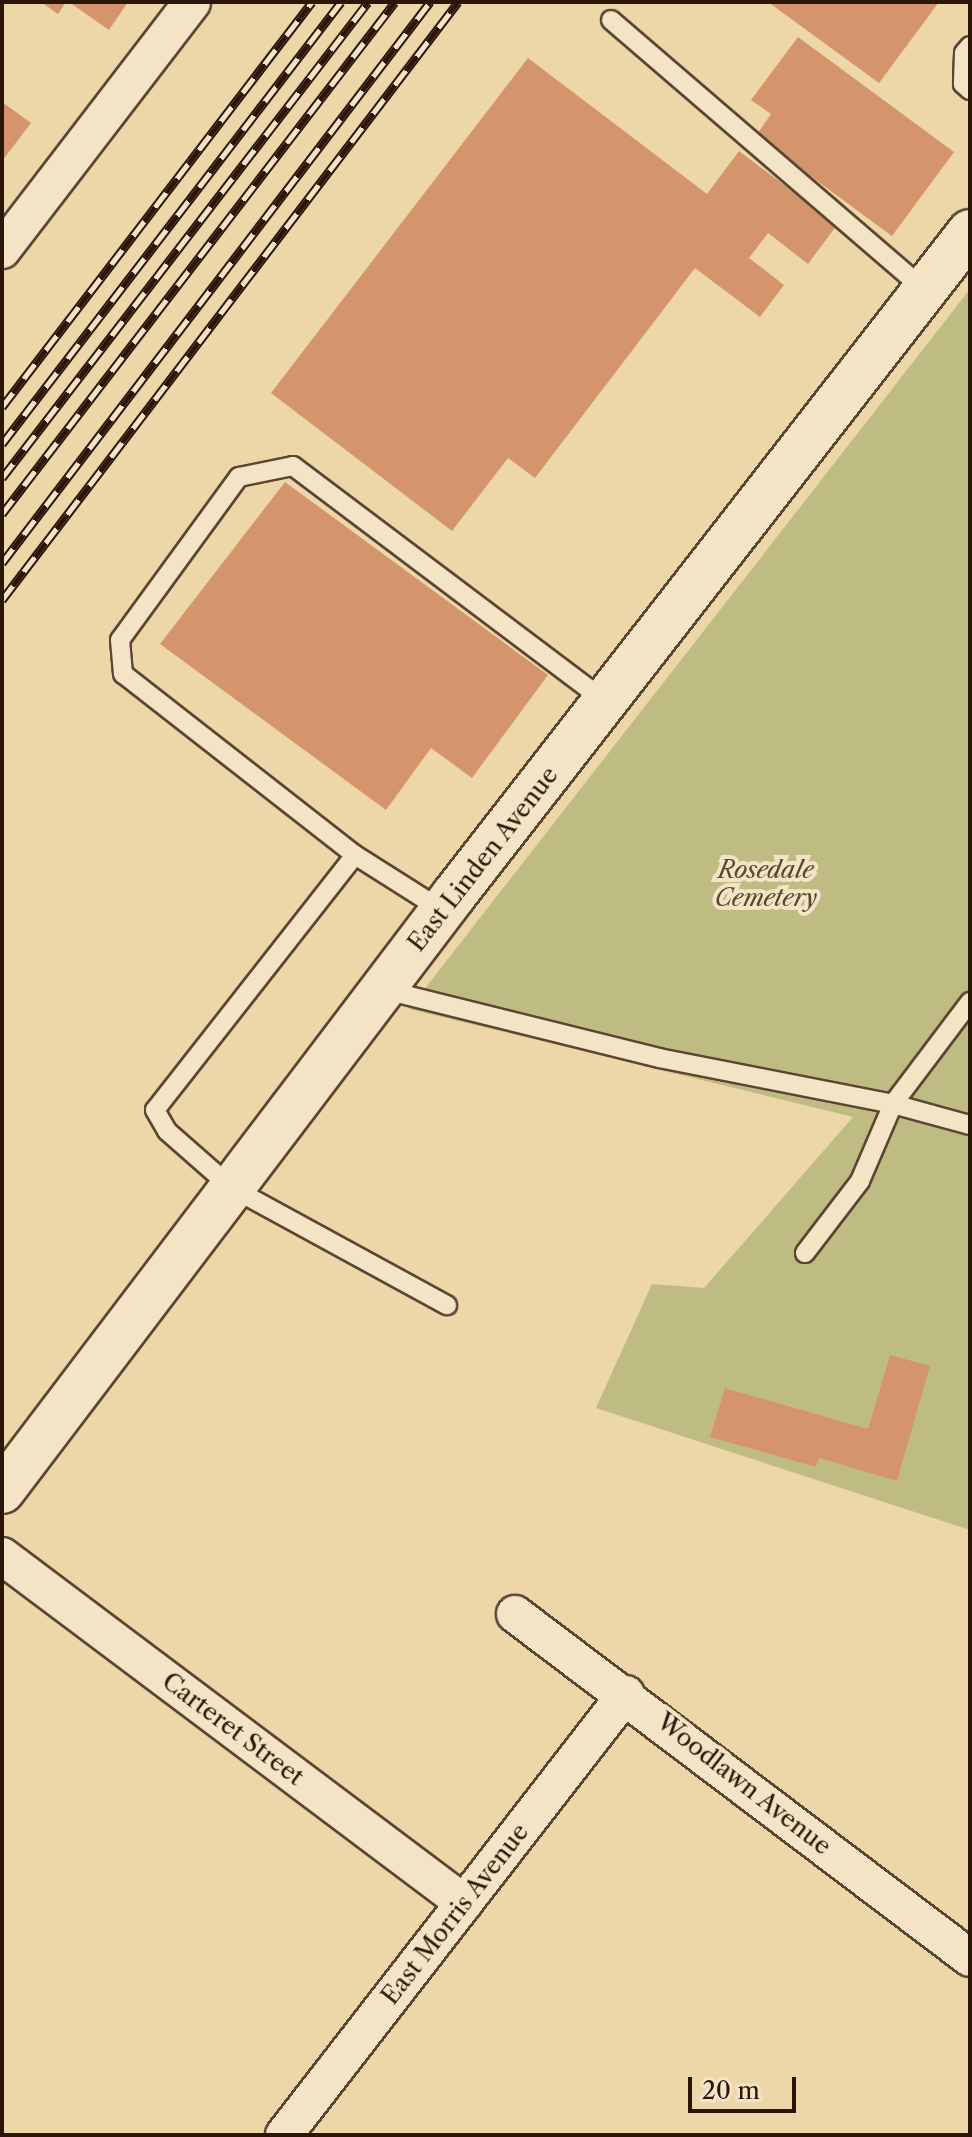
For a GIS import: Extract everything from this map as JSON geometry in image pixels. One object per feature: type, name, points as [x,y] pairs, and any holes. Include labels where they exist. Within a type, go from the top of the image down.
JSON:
[{"type":"street","points":[[8,230],[192,2]]},
{"type":"street","name":"East Linden Avenue","points":[[2,1491],[442,910],[970,232]]},
{"type":"street","name":"Carteret Street","points":[[2,1556],[464,1903]]},
{"type":"street","name":"Woodlawn Avenue","points":[[515,1614],[626,1694],[970,1958]]},
{"type":"street","name":"East Morris Avenue","points":[[284,2135],[626,1694]]},
{"type":"lane","points":[[611,20],[925,290]]},
{"type":"lane","points":[[970,46],[964,53],[963,84],[970,90]]},
{"type":"lane","points":[[442,910],[355,855],[123,674],[120,640],[239,477],[293,466],[605,701]]},
{"type":"lane","points":[[355,855],[155,1110],[167,1131],[232,1188],[447,1305]]},
{"type":"lane","points":[[383,989],[659,1058],[893,1104],[970,1125]]},
{"type":"lane","points":[[805,1253],[860,1181],[893,1104],[970,1002]]},
{"type":"green space","name":"Rosedale Cemetery","points":[[970,289],[970,1530],[596,1408],[652,1284],[704,1288],[853,1117],[409,1009]]},
{"type":"building","points":[[41,2],[66,2],[58,14]]},
{"type":"building","points":[[69,2],[128,2],[109,30]]},
{"type":"building","points":[[768,2],[939,2],[879,83]]},
{"type":"building","points":[[798,37],[954,152],[892,236],[756,136],[771,114],[751,100]]},
{"type":"building","points":[[528,58],[707,194],[739,151],[837,225],[808,264],[768,233],[749,258],[784,285],[760,317],[695,268],[535,478],[508,458],[452,531],[271,393]]},
{"type":"building","points":[[2,102],[31,123],[2,161]]},
{"type":"building","points":[[285,482],[548,675],[472,778],[431,748],[386,810],[160,644]]},
{"type":"building","points":[[890,1355],[930,1366],[897,1481],[819,1458],[816,1467],[710,1437],[725,1388],[868,1429]]},
{"type":"railway","points":[[2,407],[312,2]]},
{"type":"railway","points":[[2,444],[341,2]]},
{"type":"railway","points":[[2,478],[368,2]]},
{"type":"railway","points":[[2,514],[395,2]]},
{"type":"railway","points":[[2,563],[430,2]]},
{"type":"railway","points":[[2,600],[458,2]]}]
